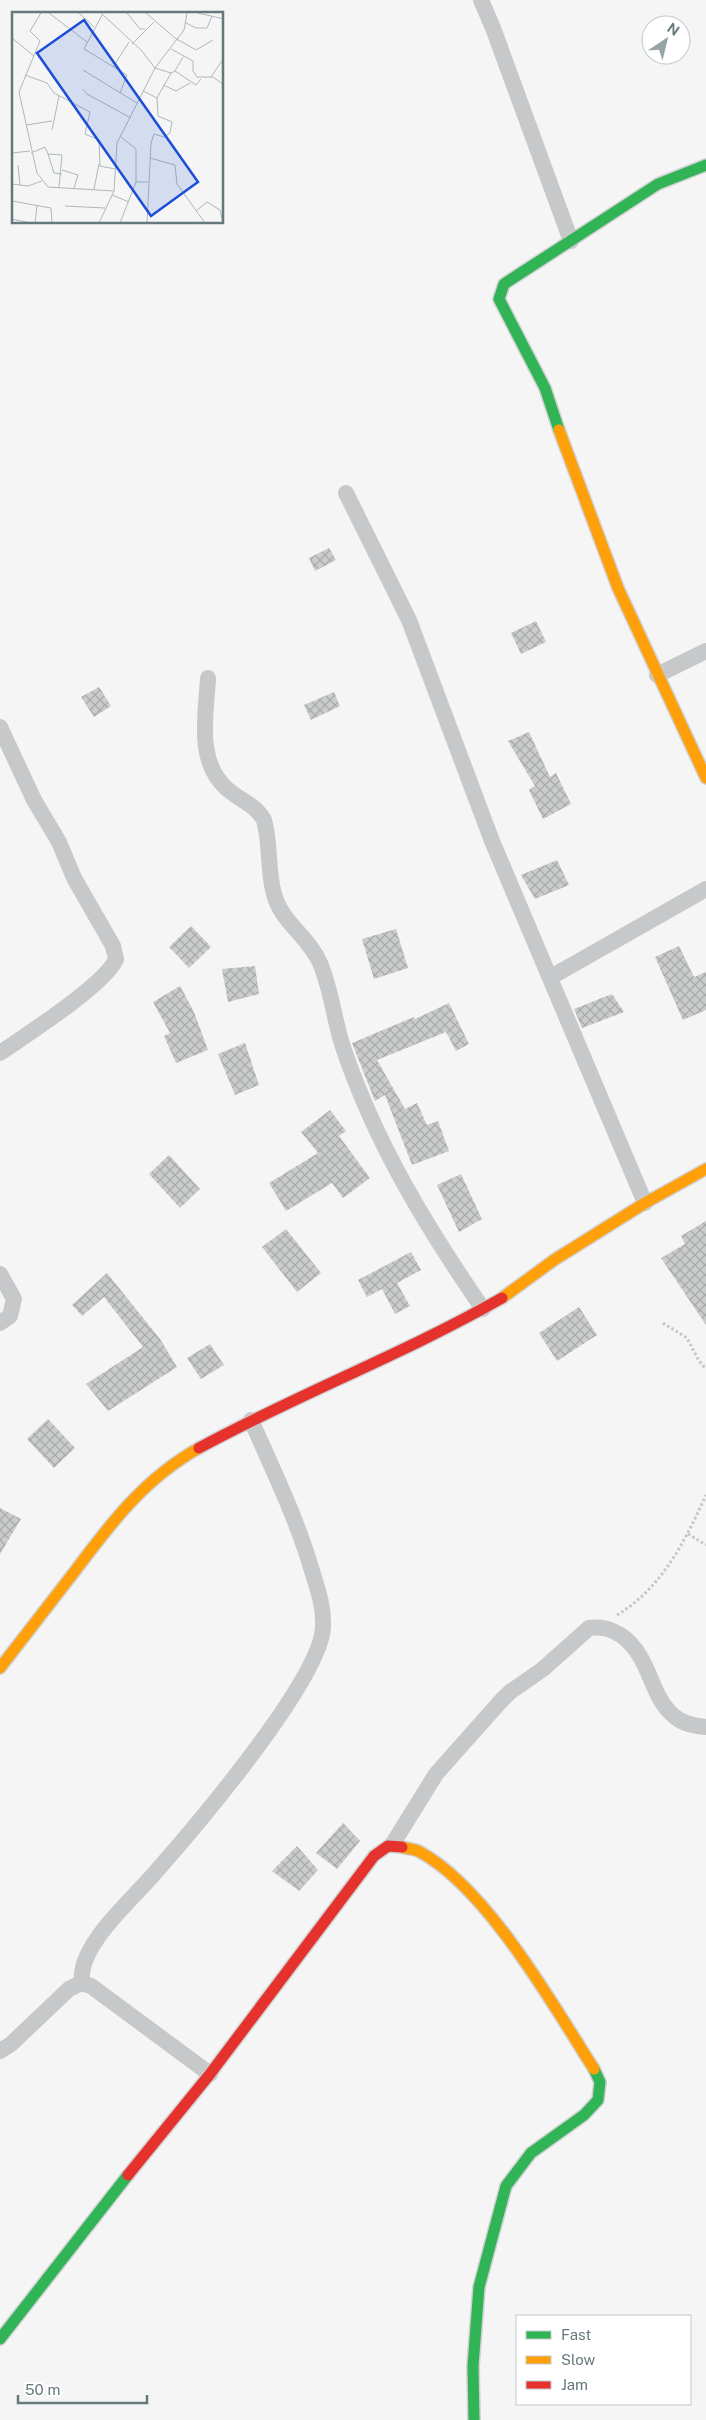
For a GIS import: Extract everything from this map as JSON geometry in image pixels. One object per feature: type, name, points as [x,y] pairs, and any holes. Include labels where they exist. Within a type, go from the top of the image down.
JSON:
[{"type":"street","points":[[481,0],[571,241]]},
{"type":"street","points":[[706,165],[658,184],[504,284],[499,299],[545,388],[578,484],[618,588],[706,778]]},
{"type":"street","points":[[346,494],[408,620],[492,841],[645,1202]]},
{"type":"street","points":[[657,675],[706,651]]},
{"type":"street","points":[[208,678],[205,745],[211,766],[227,789],[258,809],[264,820],[274,895],[287,919],[310,946],[320,962],[330,991],[344,1050],[387,1154],[458,1273],[483,1309]]},
{"type":"street","points":[[0,727],[34,800],[59,842],[74,878],[113,946],[116,959],[107,973],[51,1018],[0,1052]]},
{"type":"street","points":[[551,977],[706,889]]},
{"type":"street","points":[[0,1668],[113,1521],[144,1487],[174,1462],[251,1420],[455,1326],[645,1202],[706,1169]]},
{"type":"street","points":[[0,1274],[14,1299],[14,1308],[10,1316],[0,1323]]},
{"type":"street","points":[[81,1983],[84,1962],[102,1933],[180,1845],[254,1751],[307,1672],[318,1650],[323,1628],[321,1602],[302,1539],[251,1420]]},
{"type":"street","points":[[392,1845],[436,1774],[500,1702],[510,1692],[543,1669],[582,1632],[600,1626],[614,1630],[639,1652],[659,1694],[672,1715],[691,1725],[706,1727]]},
{"type":"street","points":[[0,2339],[84,2229],[210,2074],[374,1856],[383,1847],[392,1845],[405,1846],[420,1852],[441,1866],[470,1893],[513,1945],[595,2071],[600,2082],[601,2092],[598,2100],[589,2110],[530,2153],[506,2186],[479,2288],[473,2366],[474,2420]]},
{"type":"street","points":[[0,2051],[11,2044],[69,1989],[81,1983],[91,1986],[210,2074]]},
{"type":"path","points":[[663,1323],[688,1338],[699,1361],[706,1369]]},
{"type":"path","points":[[600,1626],[635,1604],[671,1563],[688,1534],[706,1495]]},
{"type":"path","points":[[688,1534],[706,1545]]},
{"type":"building","points":[[329,548],[336,560],[315,571],[309,558]]},
{"type":"building","points":[[536,621],[546,642],[521,654],[511,633]]},
{"type":"building","points":[[99,687],[111,706],[94,717],[81,697]]},
{"type":"building","points":[[334,692],[340,706],[311,720],[304,705]]},
{"type":"building","points":[[529,732],[550,777],[556,773],[571,804],[543,819],[529,790],[535,786],[508,741]]},
{"type":"building","points":[[557,860],[569,885],[535,899],[521,875]]},
{"type":"building","points":[[191,926],[211,947],[189,968],[169,947]]},
{"type":"building","points":[[396,929],[408,968],[374,979],[362,939]]},
{"type":"building","points":[[679,946],[694,977],[706,972],[706,1010],[683,1020],[655,957]]},
{"type":"building","points":[[255,966],[259,994],[228,1002],[222,969]]},
{"type":"building","points":[[180,986],[194,1012],[208,1050],[176,1063],[164,1036],[170,1033],[153,1002]]},
{"type":"building","points":[[612,994],[624,1012],[582,1028],[574,1009]]},
{"type":"building","points":[[449,1003],[469,1044],[456,1051],[446,1032],[377,1060],[405,1109],[417,1103],[427,1125],[438,1121],[449,1151],[412,1165],[385,1095],[375,1101],[352,1043],[414,1017],[415,1019]]},
{"type":"building","points":[[245,1043],[259,1085],[235,1095],[218,1054]]},
{"type":"building","points":[[330,1110],[346,1131],[339,1136],[370,1178],[343,1198],[332,1183],[286,1211],[269,1183],[318,1153],[301,1132]]},
{"type":"building","points":[[169,1155],[200,1189],[180,1208],[149,1174]]},
{"type":"building","points":[[461,1174],[482,1219],[459,1232],[437,1185]]},
{"type":"building","points":[[706,1221],[706,1325],[661,1258],[685,1244],[681,1236]]},
{"type":"building","points":[[286,1229],[321,1273],[297,1292],[262,1247]]},
{"type":"building","points":[[411,1252],[421,1270],[397,1283],[410,1306],[395,1314],[382,1289],[367,1297],[358,1280]]},
{"type":"building","points":[[107,1273],[160,1339],[177,1367],[108,1411],[86,1384],[143,1347],[104,1297],[82,1316],[72,1305]]},
{"type":"building","points":[[579,1307],[597,1335],[557,1361],[539,1333]]},
{"type":"building","points":[[210,1344],[224,1365],[201,1379],[187,1358]]},
{"type":"building","points":[[48,1419],[75,1448],[54,1468],[27,1439]]},
{"type":"building","points":[[0,1508],[21,1519],[0,1554]]},
{"type":"building","points":[[343,1823],[360,1841],[337,1869],[316,1853]]},
{"type":"building","points":[[297,1846],[318,1870],[299,1891],[272,1871]]},
{"type":"traffic: fast","points":[[559,430],[545,388],[499,299],[504,284],[658,184],[706,165]]},
{"type":"traffic: fast","points":[[474,2420],[473,2366],[479,2287],[506,2186],[531,2153],[584,2115],[598,2100],[600,2082],[594,2069]]},
{"type":"traffic: fast","points":[[0,2339],[128,2175]]},
{"type":"traffic: slow","points":[[559,430],[618,588],[706,778]]},
{"type":"traffic: slow","points":[[502,1298],[554,1260],[645,1203],[706,1169]]},
{"type":"traffic: slow","points":[[0,1668],[102,1536],[130,1503],[162,1473],[199,1448]]},
{"type":"traffic: slow","points":[[402,1847],[420,1852],[445,1869],[470,1892],[517,1950],[594,2069]]},
{"type":"traffic: jam","points":[[199,1448],[236,1428],[427,1337],[502,1298]]},
{"type":"traffic: jam","points":[[128,2175],[210,2074],[374,1856],[388,1846],[402,1847]]}]
